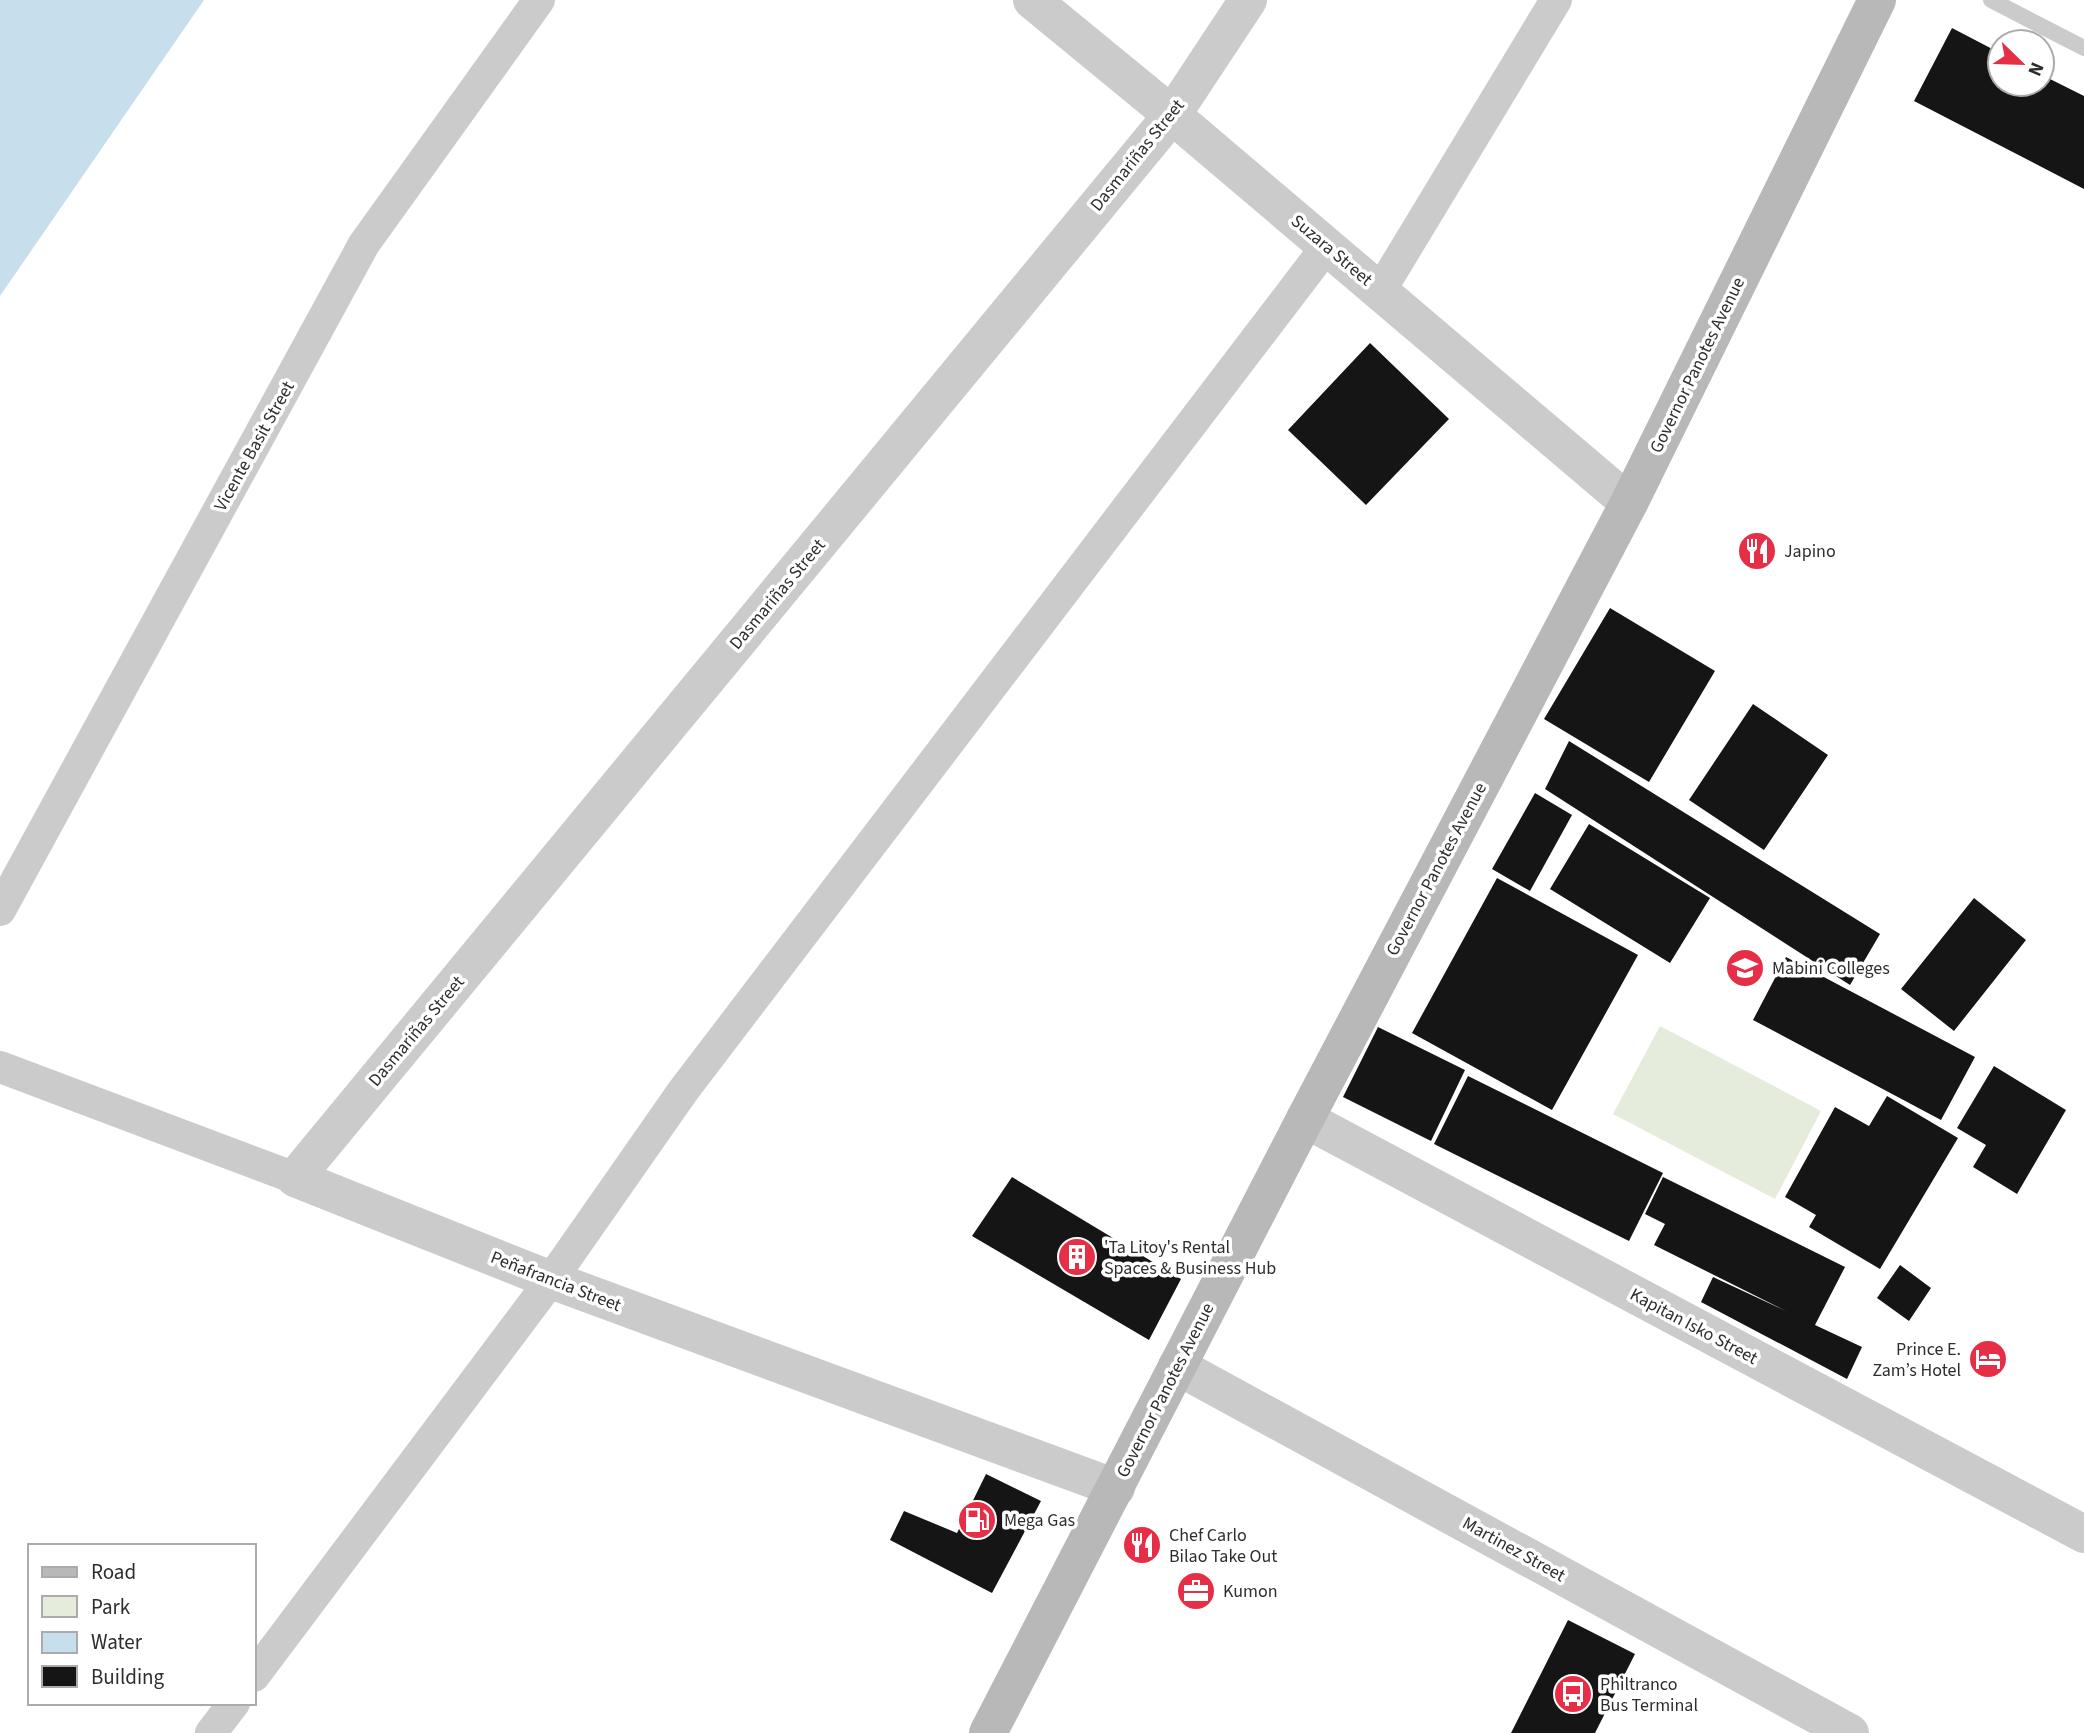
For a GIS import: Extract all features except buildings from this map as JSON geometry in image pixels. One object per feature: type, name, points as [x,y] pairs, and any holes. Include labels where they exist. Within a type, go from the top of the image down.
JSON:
[{"type":"main road","name":"Governor Panotes Avenue","points":[[988,1733],[1305,1119],[1629,503],[1877,0]]},
{"type":"street","name":"Vicente Basit Street","points":[[0,910],[364,244],[539,0]]},
{"type":"street","name":"Suzara Street","points":[[1032,0],[1172,115],[1629,503]]},
{"type":"street","name":"Dasmariñas Street","points":[[295,1178],[1172,115],[1248,0]]},
{"type":"street","points":[[1380,291],[1556,0]]},
{"type":"street","points":[[256,1673],[551,1280],[683,1091],[1327,246]]},
{"type":"street","name":"Peñafrancia Street","points":[[0,1067],[295,1178],[551,1280],[1116,1488]]},
{"type":"street","name":"Kapitan Isko Street","points":[[1305,1119],[2084,1534]]},
{"type":"street","name":"Martinez Street","points":[[1177,1366],[1850,1733]]},
{"type":"street","points":[[211,1733],[232,1705]]},
{"type":"lane","points":[[1991,0],[2084,48]]},
{"type":"green space","points":[[1660,1026],[1821,1111],[1775,1199],[1613,1114]]},
{"type":"water","points":[[0,0],[204,0],[0,296]]},
{"type":"place","name":"Japino","points":[[1757,551]]},
{"type":"place","name":"Mabini Colleges","points":[[1745,968]]},
{"type":"place","name":"'Ta Litoy's Rental Spaces & Business Hub","points":[[1077,1257]]},
{"type":"place","name":"Prince E. Zam’s Hotel","points":[[1988,1359]]},
{"type":"place","name":"Mega Gas","points":[[977,1520]]},
{"type":"place","name":"Chef Carlo Bilao Take Out","points":[[1142,1545]]},
{"type":"place","name":"Kumon","points":[[1196,1591]]},
{"type":"place","name":"Philtranco Bus Terminal","points":[[1573,1694]]}]
